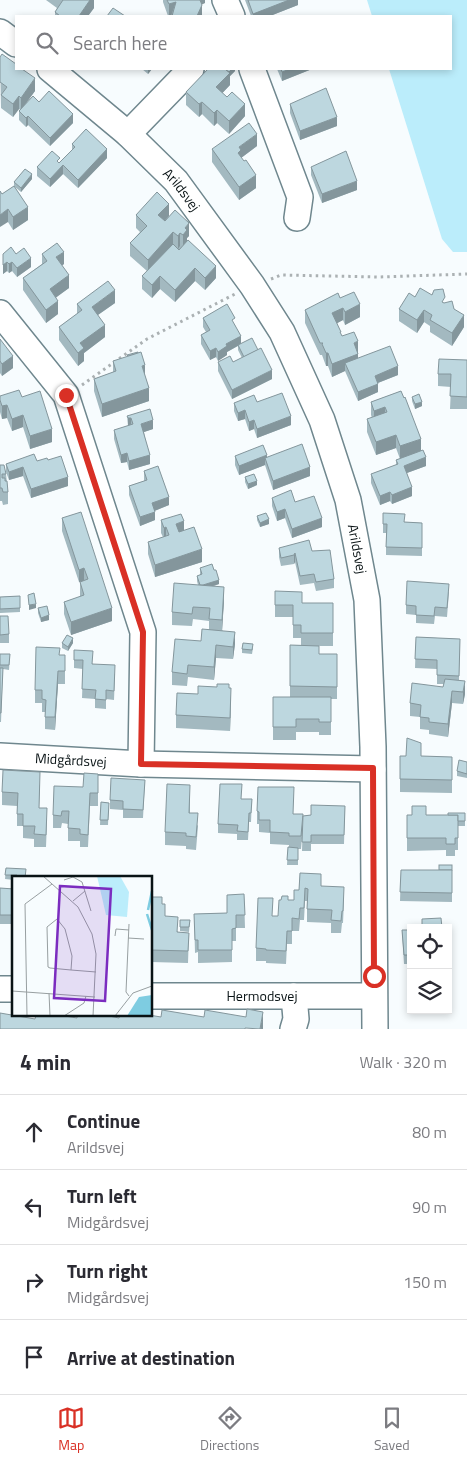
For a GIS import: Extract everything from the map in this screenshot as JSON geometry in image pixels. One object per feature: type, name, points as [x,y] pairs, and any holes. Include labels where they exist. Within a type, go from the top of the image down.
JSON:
[{"type":"street","points":[[226,0],[232,15]]},
{"type":"street","points":[[0,32],[15,43]]},
{"type":"street","name":"Arildsvej","points":[[51,70],[128,134],[176,181],[252,285],[282,332],[322,420],[348,500],[368,600],[373,768],[374,1029]]},
{"type":"street","points":[[128,134],[190,70]]},
{"type":"street","points":[[252,70],[300,197],[297,218]]},
{"type":"street","points":[[0,313],[66,395],[143,632],[141,764]]},
{"type":"street","name":"Midgårdsvej","points":[[0,756],[141,764],[373,768]]},
{"type":"street","name":"Hermodsvej","points":[[152,996],[374,996]]},
{"type":"street","points":[[293,1029],[296,1019],[294,996]]},
{"type":"path","points":[[66,395],[147,339],[252,285],[281,276],[380,277],[467,274]]},
{"type":"shaded area","points":[[367,0],[467,0],[467,252],[453,252],[442,239],[389,70],[452,70],[452,15],[372,15]]},
{"type":"building","points":[[63,0],[90,0],[80,15],[59,15],[55,12]]},
{"type":"building","points":[[167,0],[200,0],[202,5],[197,15],[172,15],[176,2],[169,4]]},
{"type":"building","points":[[248,0],[289,0],[253,14]]},
{"type":"building","points":[[113,8],[124,15],[108,15]]},
{"type":"building","points":[[2,54],[15,63],[15,70],[23,70],[35,78],[21,98],[19,96],[13,104],[1,95],[7,87],[0,82],[0,57]]},
{"type":"building","points":[[207,70],[226,70],[230,73],[216,87],[227,97],[232,92],[245,104],[229,121],[217,110],[214,113],[202,102],[199,104],[186,92]]},
{"type":"building","points":[[326,88],[337,117],[300,131],[290,104]]},
{"type":"building","points":[[49,91],[73,114],[50,138],[28,116],[26,118],[19,111],[33,96],[39,102]]},
{"type":"building","points":[[249,123],[257,134],[239,147],[241,150],[238,153],[244,161],[246,160],[256,175],[239,187],[212,149]]},
{"type":"building","points":[[86,129],[107,149],[78,180],[63,165],[50,179],[37,167],[52,151],[60,158],[57,161],[59,163],[75,147],[72,144]]},
{"type":"building","points":[[346,151],[357,181],[322,194],[311,167]]},
{"type":"building","points":[[25,169],[32,174],[21,188],[14,182]]},
{"type":"building","points":[[14,186],[28,207],[13,217],[8,209],[0,215],[0,191],[2,194]]},
{"type":"building","points":[[157,192],[169,204],[158,215],[165,221],[175,210],[189,223],[183,235],[180,233],[178,236],[173,232],[148,260],[130,243],[147,226],[136,215]]},
{"type":"building","points":[[188,240],[216,266],[205,278],[195,268],[175,290],[160,276],[152,285],[142,276],[173,244],[179,250]]},
{"type":"building","points":[[57,243],[64,252],[56,257],[69,275],[50,289],[58,301],[46,310],[23,278],[47,261],[42,254]]},
{"type":"building","points":[[11,247],[16,254],[24,248],[31,258],[17,268],[12,262],[9,264],[7,262],[3,265],[3,254]]},
{"type":"building","points":[[108,281],[115,290],[92,307],[105,325],[80,343],[84,348],[78,353],[59,327],[82,310],[77,304]]},
{"type":"building","points":[[420,288],[432,295],[434,290],[443,289],[445,297],[442,302],[452,301],[454,309],[464,315],[452,333],[430,320],[432,315],[424,310],[417,320],[399,309],[409,293],[415,297]]},
{"type":"building","points":[[354,292],[360,304],[345,312],[343,308],[332,313],[342,336],[354,332],[358,341],[354,343],[358,354],[332,364],[305,310],[338,293],[340,298]]},
{"type":"building","points":[[227,304],[235,318],[232,320],[241,336],[226,344],[227,346],[218,352],[216,348],[210,351],[201,335],[210,330],[203,318]]},
{"type":"building","points":[[252,338],[258,350],[244,357],[238,345]]},
{"type":"building","points":[[0,339],[13,356],[2,364],[0,361]]},
{"type":"building","points":[[390,346],[398,366],[375,376],[378,384],[358,392],[345,363]]},
{"type":"building","points":[[261,348],[272,370],[232,390],[218,362],[230,356],[233,362]]},
{"type":"building","points":[[141,352],[145,365],[142,366],[149,388],[102,404],[94,379],[116,371],[113,361]]},
{"type":"building","points":[[439,359],[467,360],[467,397],[450,396],[451,374],[438,374]]},
{"type":"building","points":[[19,390],[22,397],[40,391],[52,429],[30,436],[23,415],[12,419],[7,405],[2,406],[0,396]]},
{"type":"building","points":[[401,391],[421,439],[400,446],[396,435],[376,442],[367,419],[387,412],[385,407],[374,411],[371,402]]},
{"type":"building","points":[[282,393],[291,416],[257,429],[254,420],[249,422],[245,410],[238,413],[234,403],[254,395],[257,402]]},
{"type":"building","points":[[419,394],[422,402],[415,404],[412,397]]},
{"type":"building","points":[[150,409],[153,420],[141,424],[150,455],[129,461],[127,453],[121,455],[114,430],[133,424],[131,418],[127,416]]},
{"type":"building","points":[[302,444],[310,467],[273,481],[265,458]]},
{"type":"building","points":[[263,445],[267,455],[239,466],[235,456]]},
{"type":"building","points":[[423,450],[426,457],[404,466],[412,487],[392,495],[390,492],[380,496],[371,474],[398,464],[396,460]]},
{"type":"building","points":[[34,454],[37,461],[61,456],[68,477],[31,489],[23,467],[9,472],[6,464]]},
{"type":"building","points":[[0,465],[4,465],[6,474],[2,474],[2,478],[5,478],[5,481],[7,481],[8,492],[3,492],[2,488],[0,488]]},
{"type":"building","points":[[158,466],[169,497],[152,503],[155,512],[140,517],[129,486],[147,480],[144,471]]},
{"type":"building","points":[[254,474],[257,481],[248,484],[245,477]]},
{"type":"building","points":[[291,490],[295,502],[314,496],[322,518],[292,529],[285,509],[277,512],[272,498]]},
{"type":"building","points":[[81,512],[112,608],[71,622],[64,602],[84,595],[80,582],[88,579],[84,568],[79,570],[62,518]]},
{"type":"building","points":[[266,513],[269,519],[260,523],[257,516]]},
{"type":"building","points":[[383,513],[405,514],[404,522],[422,523],[422,548],[386,547],[387,524],[383,524]]},
{"type":"building","points":[[181,514],[184,521],[176,524],[179,532],[194,527],[202,549],[155,565],[148,542],[169,535],[161,520]]},
{"type":"building","points":[[309,540],[312,551],[330,550],[334,579],[316,582],[314,574],[300,576],[295,553],[294,555],[281,558],[279,548]]},
{"type":"building","points":[[212,564],[219,580],[200,585],[197,576],[202,574],[200,568]]},
{"type":"building","points":[[407,581],[449,584],[447,608],[435,607],[434,616],[416,615],[416,606],[406,605]]},
{"type":"building","points":[[174,583],[224,587],[222,620],[209,619],[210,608],[193,607],[192,614],[172,612]]},
{"type":"building","points":[[275,591],[302,592],[302,603],[333,603],[333,633],[301,633],[301,625],[293,625],[293,605],[275,605]]},
{"type":"building","points":[[34,593],[36,604],[29,605],[28,595]]},
{"type":"building","points":[[20,596],[20,608],[0,609],[0,597]]},
{"type":"building","points":[[47,606],[49,615],[41,618],[38,608]]},
{"type":"building","points":[[0,616],[8,616],[9,634],[0,635]]},
{"type":"building","points":[[202,629],[235,632],[233,647],[216,645],[214,667],[188,665],[187,674],[172,672],[175,639],[201,641]]},
{"type":"building","points":[[67,635],[73,638],[68,647],[62,643]]},
{"type":"building","points":[[416,637],[460,639],[459,676],[437,675],[437,660],[415,659]]},
{"type":"building","points":[[243,643],[253,644],[252,650],[242,649]]},
{"type":"building","points":[[290,645],[319,646],[319,654],[337,654],[337,687],[290,686]]},
{"type":"building","points":[[36,647],[60,648],[59,655],[65,655],[65,671],[58,671],[55,717],[45,717],[46,700],[42,699],[42,690],[35,690]]},
{"type":"building","points":[[74,650],[93,651],[92,664],[115,665],[114,691],[106,690],[106,700],[95,699],[96,690],[82,689],[83,660],[74,660]]},
{"type":"building","points":[[0,654],[10,654],[9,665],[0,665]]},
{"type":"building","points":[[0,668],[3,668],[1,713],[0,713]]},
{"type":"building","points":[[445,679],[465,681],[463,692],[452,691],[448,724],[429,722],[429,718],[420,717],[421,705],[410,703],[412,683],[443,687]]},
{"type":"building","points":[[217,684],[229,684],[229,688],[231,688],[230,718],[176,715],[177,693],[198,694],[198,686],[217,687]]},
{"type":"building","points":[[273,697],[331,697],[331,722],[319,722],[319,719],[296,719],[296,727],[273,727]]},
{"type":"building","points":[[407,738],[421,743],[421,756],[452,757],[452,780],[400,779],[400,756],[406,756]]},
{"type":"building","points":[[459,760],[467,762],[467,774],[457,771]]},
{"type":"building","points":[[3,770],[40,772],[39,808],[47,808],[46,835],[34,834],[35,826],[23,826],[23,814],[17,814],[18,793],[2,792]]},
{"type":"building","points":[[84,773],[98,774],[98,793],[90,793],[88,835],[80,834],[80,829],[68,828],[69,811],[62,811],[61,816],[53,815],[54,786],[83,787]]},
{"type":"building","points":[[111,778],[145,780],[143,810],[123,809],[123,801],[110,800]]},
{"type":"building","points":[[167,784],[190,785],[189,813],[198,813],[196,837],[186,836],[186,833],[165,832]]},
{"type":"building","points":[[220,784],[242,784],[241,799],[252,799],[248,832],[237,831],[238,825],[218,824]]},
{"type":"building","points":[[258,787],[294,787],[293,814],[303,814],[301,836],[289,836],[289,833],[270,832],[270,820],[259,820],[259,812],[257,811]]},
{"type":"building","points":[[101,802],[109,803],[108,820],[100,820]]},
{"type":"building","points":[[311,805],[345,806],[344,835],[311,835],[311,842],[302,842],[303,816],[311,815]]},
{"type":"building","points":[[412,806],[426,806],[426,815],[458,815],[458,838],[455,838],[455,844],[446,844],[446,838],[407,838],[407,815],[412,815]]},
{"type":"building","points":[[448,813],[465,813],[465,821],[458,821],[458,815],[448,815]]},
{"type":"building","points":[[288,847],[298,848],[298,860],[287,860]]},
{"type":"building","points":[[439,865],[452,865],[452,870],[439,870]]},
{"type":"building","points":[[6,868],[26,869],[25,876],[5,875]]},
{"type":"building","points":[[401,870],[452,870],[452,893],[400,892]]},
{"type":"building","points":[[300,873],[321,874],[321,886],[344,887],[341,921],[331,920],[332,910],[307,909],[308,889],[305,888],[304,908],[300,908],[299,919],[292,918],[292,931],[287,931],[286,951],[256,948],[258,898],[273,898],[272,916],[278,916],[279,900],[281,900],[282,896],[288,896],[288,900],[294,900],[294,890],[299,890]]},
{"type":"building","points":[[0,888],[12,889],[12,915],[0,915]]},
{"type":"building","points":[[244,894],[245,915],[236,915],[236,928],[232,929],[232,950],[198,950],[198,940],[195,940],[194,914],[227,913],[227,895]]},
{"type":"building","points":[[152,897],[162,897],[162,904],[165,904],[165,916],[178,917],[177,932],[189,933],[188,951],[152,950]]},
{"type":"building","points":[[441,918],[442,924],[422,924],[422,919]]},
{"type":"building","points":[[180,920],[190,920],[189,927],[180,927]]},
{"type":"building","points":[[402,930],[407,930],[407,955],[404,955]]},
{"type":"building","points":[[247,1009],[263,1012],[260,1029],[0,1029],[0,1013],[35,1019],[36,1016],[77,1018],[77,1016],[109,1016],[119,1018],[120,1016],[161,1017],[162,1010],[204,1017],[205,1010],[246,1017]]},
{"type":"route","points":[[66,395],[143,632],[141,764],[373,768],[374,976]]}]
